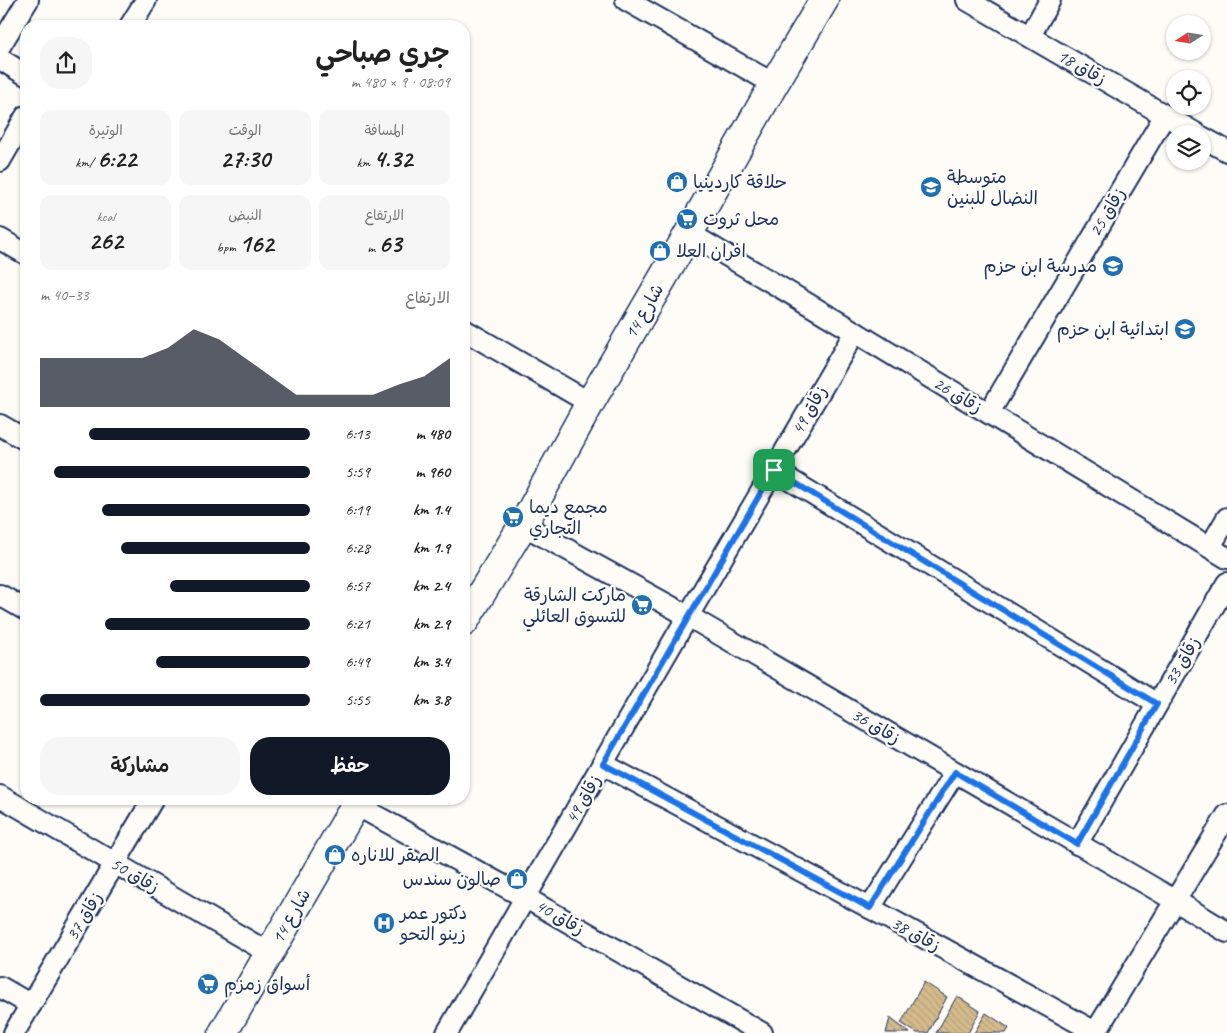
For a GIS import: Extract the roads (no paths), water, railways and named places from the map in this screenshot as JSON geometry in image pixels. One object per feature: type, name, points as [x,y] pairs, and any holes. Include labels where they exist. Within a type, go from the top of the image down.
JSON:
[{"type":"street","points":[[0,46],[28,0]]},
{"type":"street","points":[[134,20],[146,0]]},
{"type":"street","points":[[626,0],[774,84]]},
{"type":"street","name":"شارع 14","points":[[470,612],[523,525],[590,403],[824,0]]},
{"type":"street","name":"زقاق 18","points":[[967,0],[1182,125]]},
{"type":"street","points":[[1030,36],[1050,0]]},
{"type":"street","points":[[0,59],[20,71]]},
{"type":"street","name":"زقاق 25","points":[[989,413],[1165,115]]},
{"type":"street","points":[[0,161],[20,126]]},
{"type":"street","points":[[1211,142],[1227,151]]},
{"type":"street","name":"زقاق 26","points":[[689,233],[1227,558]]},
{"type":"street","points":[[0,239],[20,251]]},
{"type":"street","name":"زقاق 49","points":[[448,1033],[688,616],[855,332]]},
{"type":"street","points":[[470,333],[590,403]]},
{"type":"street","points":[[0,424],[20,436]]},
{"type":"street","points":[[774,470],[1157,704]]},
{"type":"street","points":[[1210,548],[1227,518]]},
{"type":"street","name":"زقاق 36","points":[[523,525],[688,616],[1227,932]]},
{"type":"street","name":"زقاق 33","points":[[1077,844],[1227,583]]},
{"type":"street","points":[[0,595],[20,607]]},
{"type":"street","name":"زقاق 38","points":[[603,764],[1096,1033]]},
{"type":"street","points":[[870,908],[955,772]]},
{"type":"street","name":"زقاق 50","points":[[0,796],[269,953]]},
{"type":"street","name":"زقاق 37","points":[[14,1033],[149,805]]},
{"type":"street","name":"شارع 14","points":[[223,1033],[355,805]]},
{"type":"street","name":"زقاق 40","points":[[362,805],[762,1033]]},
{"type":"street","points":[[1096,1033],[1227,815]]},
{"type":"street","points":[[0,987],[31,1005]]},
{"type":"place","name":"حلاقة كاردينيا","points":[[677,182]]},
{"type":"place","name":"متوسطة النضال للبنين","points":[[931,187]]},
{"type":"place","name":"محل ثروت","points":[[687,219]]},
{"type":"place","name":"افران العلا","points":[[660,251]]},
{"type":"place","name":"مدرسة ابن حزم","points":[[1113,266]]},
{"type":"place","name":"ابتدائية ابن حزم","points":[[1185,329]]},
{"type":"place","name":"مجمع ديما التجاري","points":[[513,517]]},
{"type":"place","name":"ماركت الشارقة للتسوق العائلي","points":[[642,605]]},
{"type":"place","name":"الصقر للاناره","points":[[335,855]]},
{"type":"place","name":"صالون سندس","points":[[517,879]]},
{"type":"place","name":"دكتور عمر زينو التحو","points":[[384,923]]},
{"type":"place","name":"أسواق زمزم","points":[[208,984]]}]
